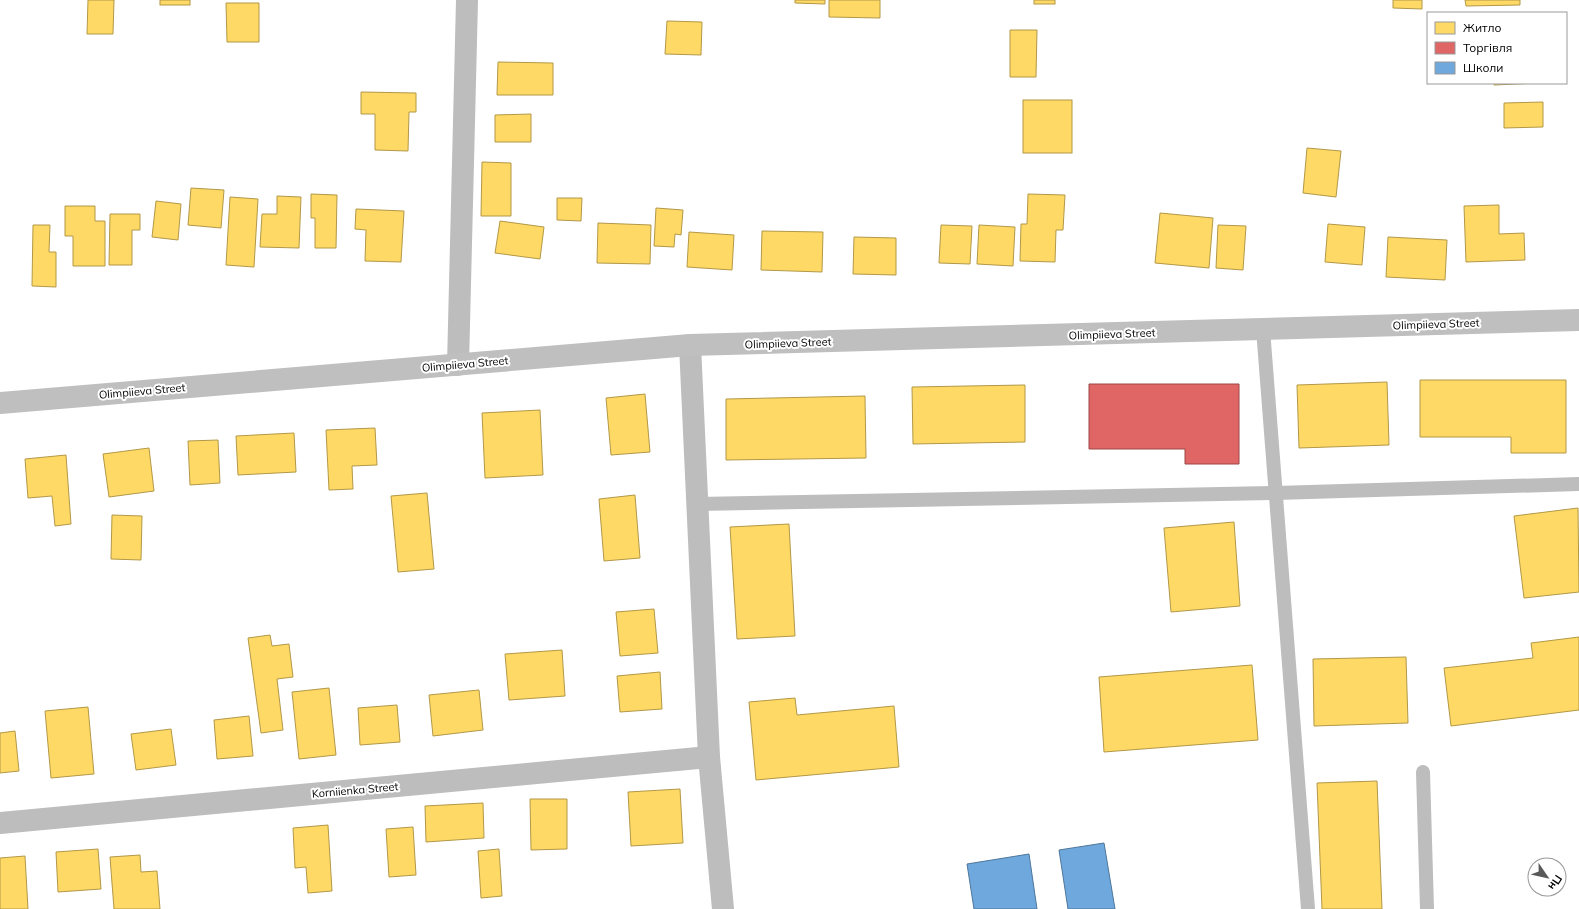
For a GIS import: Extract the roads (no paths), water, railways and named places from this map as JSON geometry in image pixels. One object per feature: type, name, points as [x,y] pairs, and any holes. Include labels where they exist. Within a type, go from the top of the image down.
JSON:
[{"type":"main road","name":"Olimpiieva Street","points":[[0,403],[690,345],[1579,320]]},
{"type":"street","points":[[458,365],[467,0]]},
{"type":"street","points":[[690,345],[709,757],[724,909]]},
{"type":"street","name":"Korniienka Street","points":[[0,823],[709,757]]},
{"type":"lane","points":[[1263,329],[1308,909]]},
{"type":"lane","points":[[697,504],[1276,493],[1579,484]]},
{"type":"lane","points":[[1423,772],[1428,909]]}]
